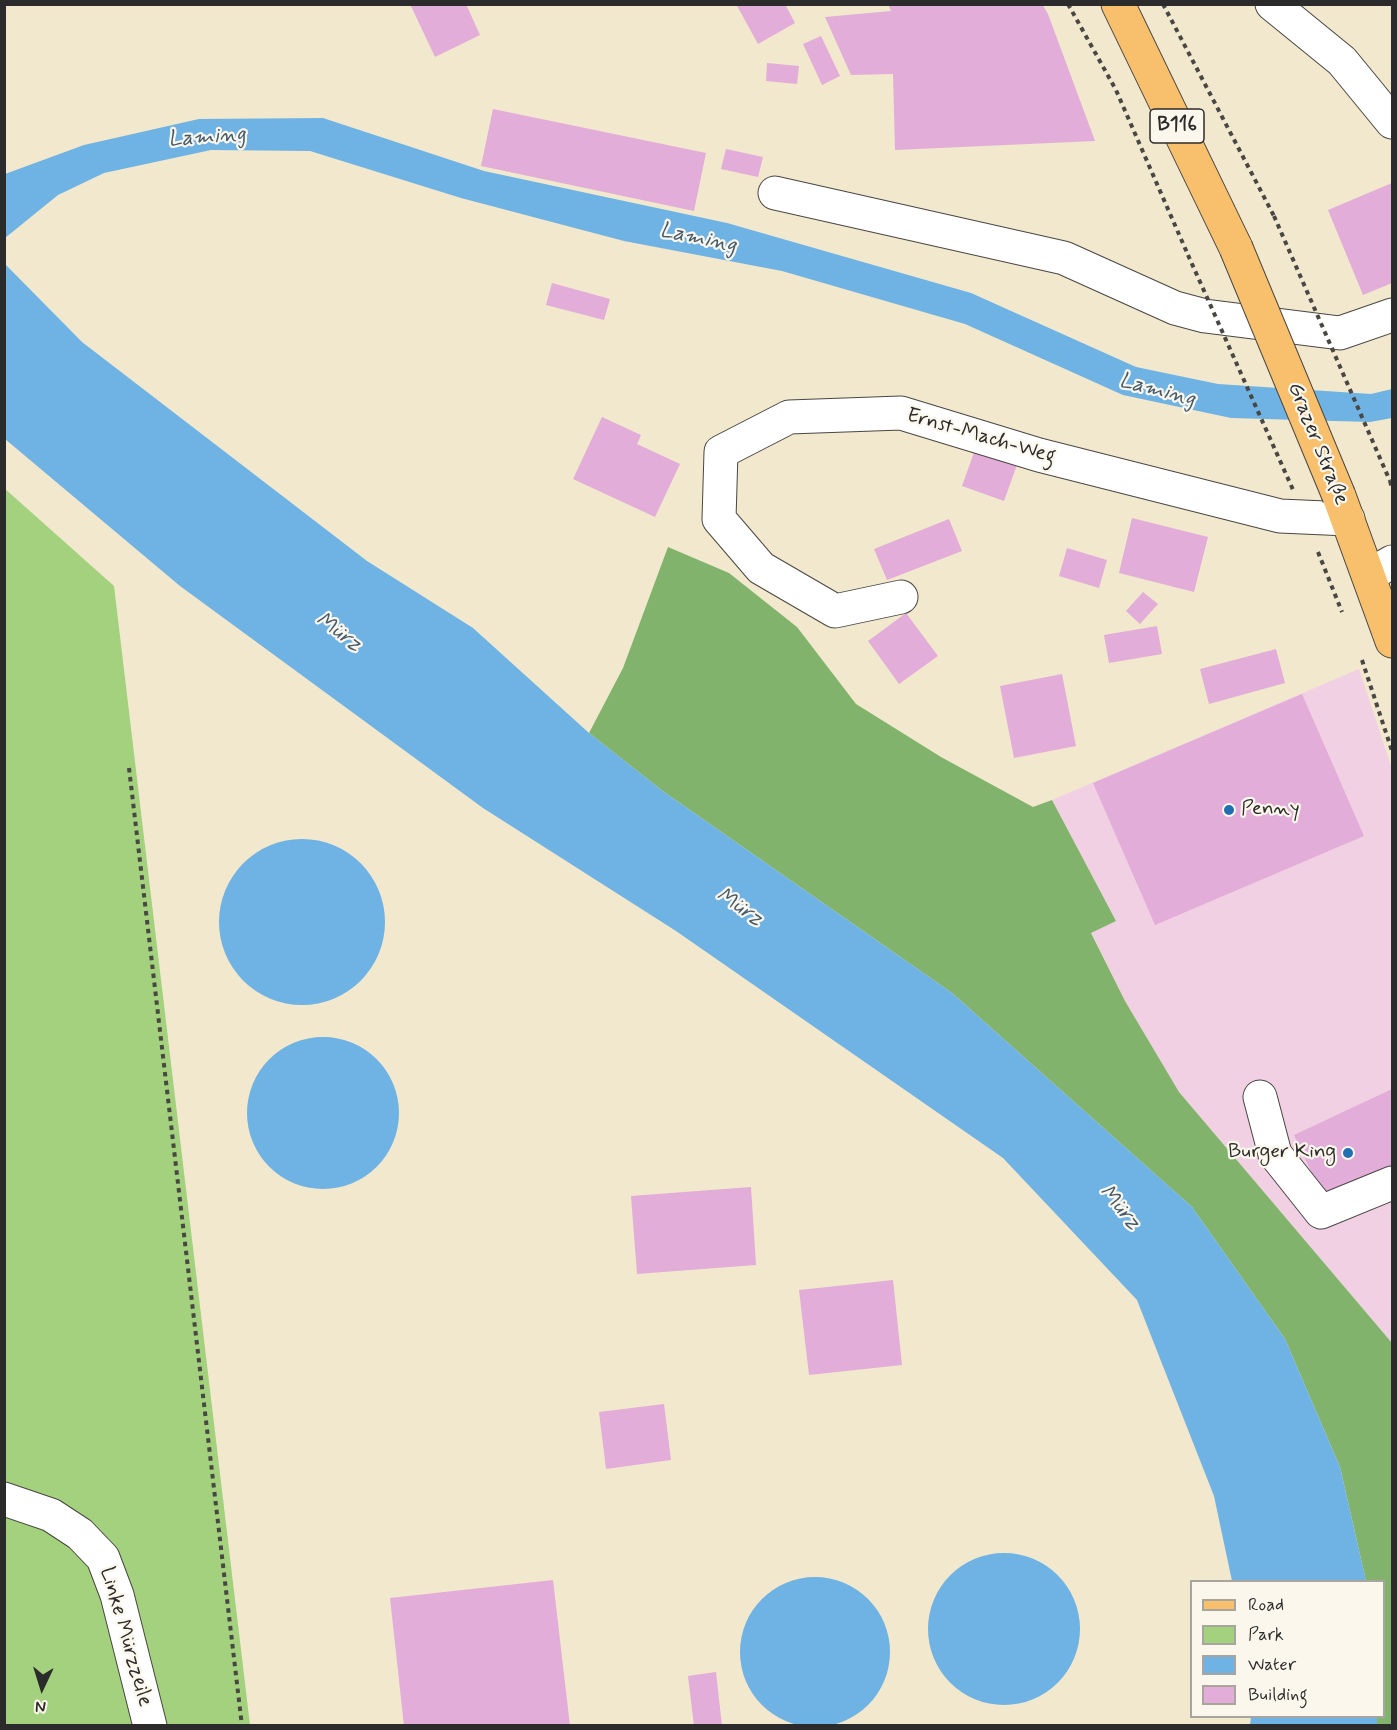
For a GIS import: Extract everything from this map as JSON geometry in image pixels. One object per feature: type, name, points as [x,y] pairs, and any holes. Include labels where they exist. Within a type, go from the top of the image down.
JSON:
[{"type":"main road","name":"Grazer Straße","points":[[1119,4],[1236,248],[1344,508],[1381,568],[1392,641]]},
{"type":"street","points":[[1272,4],[1342,61],[1392,122]]},
{"type":"street","points":[[775,193],[1064,258],[1175,308],[1205,316],[1340,333],[1392,315]]},
{"type":"street","name":"Ernst-Mach-Weg","points":[[901,597],[835,611],[761,568],[719,519],[721,452],[789,417],[902,413],[1051,458],[1280,516],[1298,504],[1344,508]]},
{"type":"street","points":[[1260,1097],[1275,1154],[1321,1212],[1392,1183]]},
{"type":"street","name":"Linke Mürzzeile","points":[[4,1499],[51,1515],[80,1534],[103,1558],[117,1595],[150,1725]]},
{"type":"path","points":[[1068,4],[1116,90],[1298,504],[1346,621]]},
{"type":"path","points":[[1163,4],[1274,216],[1392,488]]},
{"type":"path","points":[[1359,653],[1392,751]]},
{"type":"path","points":[[129,768],[242,1725]]},
{"type":"shaded area","points":[[1359,669],[1392,769],[1392,1343],[1179,1092],[1125,1001],[1091,932],[1116,921],[1052,800]]},
{"type":"green space","points":[[4,488],[114,586],[250,1725],[5,1725]]},
{"type":"green space","points":[[668,547],[729,573],[797,627],[856,704],[941,757],[1033,807],[1052,800],[1116,921],[1091,933],[1125,1001],[1179,1092],[1392,1343],[1392,1725],[1377,1725],[1377,1718],[1385,1718],[1385,1580],[1366,1580],[1340,1467],[1285,1339],[1192,1207],[952,993],[664,792],[589,733],[623,668]]},
{"type":"water","name":"Laming","points":[[323,118],[484,171],[727,223],[971,293],[1136,367],[1218,384],[1371,394],[1392,389],[1392,418],[1370,422],[1231,418],[1123,395],[965,324],[782,271],[624,241],[461,198],[310,151],[211,150],[104,173],[58,195],[5,238],[5,174],[84,145],[199,119]]},
{"type":"water","name":"Mürz","points":[[5,264],[82,342],[367,561],[473,628],[589,733],[664,792],[952,993],[1192,1207],[1285,1339],[1340,1467],[1366,1580],[1232,1580],[1214,1496],[1137,1300],[1003,1158],[676,931],[483,808],[180,586],[5,439]]},
{"type":"water","points":[[302,839],[334,846],[348,853],[360,864],[371,876],[378,890],[385,922],[378,954],[371,968],[360,980],[348,991],[334,998],[302,1005],[270,998],[256,991],[244,980],[233,968],[226,954],[219,922],[226,890],[233,876],[244,864],[256,853],[270,846]]},
{"type":"water","points":[[323,1037],[352,1043],[377,1059],[393,1084],[399,1113],[393,1142],[377,1167],[352,1183],[323,1189],[294,1183],[269,1167],[253,1142],[247,1113],[253,1084],[269,1059],[294,1043]]},
{"type":"water","points":[[1004,1553],[1033,1559],[1046,1566],[1057,1576],[1067,1587],[1074,1600],[1080,1629],[1074,1658],[1067,1671],[1057,1682],[1046,1692],[1033,1699],[1004,1705],[975,1699],[962,1692],[951,1682],[941,1671],[934,1658],[928,1629],[934,1600],[941,1587],[951,1576],[962,1566],[975,1559]]},
{"type":"water","points":[[815,1577],[844,1582],[857,1589],[868,1599],[878,1610],[885,1623],[890,1652],[885,1681],[878,1694],[868,1705],[857,1715],[844,1722],[815,1727],[786,1722],[773,1715],[762,1705],[752,1694],[745,1681],[740,1652],[745,1623],[752,1610],[762,1599],[773,1589],[786,1582]]},
{"type":"water","points":[[1251,1718],[1377,1718],[1377,1725],[1250,1725]]},
{"type":"building","points":[[410,4],[466,4],[480,35],[435,57]]},
{"type":"building","points":[[736,4],[785,4],[795,23],[758,44]]},
{"type":"building","points":[[888,4],[1042,4],[1048,14],[1095,141],[895,150],[893,74],[851,75],[825,17],[891,11]]},
{"type":"building","points":[[821,36],[840,76],[822,85],[803,44]]},
{"type":"building","points":[[767,63],[799,66],[797,84],[766,81]]},
{"type":"building","points":[[493,109],[706,153],[694,211],[481,166]]},
{"type":"building","points":[[726,149],[763,157],[758,177],[721,169]]},
{"type":"building","points":[[1392,183],[1392,283],[1363,295],[1328,210]]},
{"type":"building","points":[[552,283],[610,299],[604,320],[546,305]]},
{"type":"building","points":[[602,417],[641,435],[637,444],[680,464],[655,517],[573,479]]},
{"type":"building","points":[[976,447],[1018,462],[1004,501],[962,486]]},
{"type":"building","points":[[1132,518],[1208,537],[1194,592],[1119,573]]},
{"type":"building","points":[[949,519],[962,551],[887,580],[874,549]]},
{"type":"building","points":[[1067,548],[1107,560],[1099,588],[1059,576]]},
{"type":"building","points":[[1143,592],[1158,604],[1140,624],[1126,611]]},
{"type":"building","points":[[906,613],[938,656],[899,684],[868,641]]},
{"type":"building","points":[[1157,626],[1162,654],[1109,663],[1104,635]]},
{"type":"building","points":[[1276,649],[1285,683],[1209,704],[1200,669]]},
{"type":"building","points":[[1062,674],[1076,746],[1014,758],[1000,686]]},
{"type":"building","name":"Penny","points":[[1302,694],[1364,836],[1155,925],[1093,783]]},
{"type":"building","name":"Burger King","points":[[1392,1089],[1392,1172],[1326,1203],[1294,1135]]},
{"type":"building","points":[[751,1187],[756,1265],[637,1274],[631,1196]]},
{"type":"building","points":[[893,1280],[902,1365],[809,1375],[799,1290]]},
{"type":"building","points":[[664,1404],[671,1460],[606,1469],[599,1412]]},
{"type":"building","points":[[553,1580],[570,1726],[404,1726],[390,1598]]},
{"type":"building","points":[[716,1672],[722,1726],[694,1726],[688,1676]]},
{"type":"place","name":"Penny","points":[[1229,810]]},
{"type":"place","name":"Burger King","points":[[1348,1153]]}]
